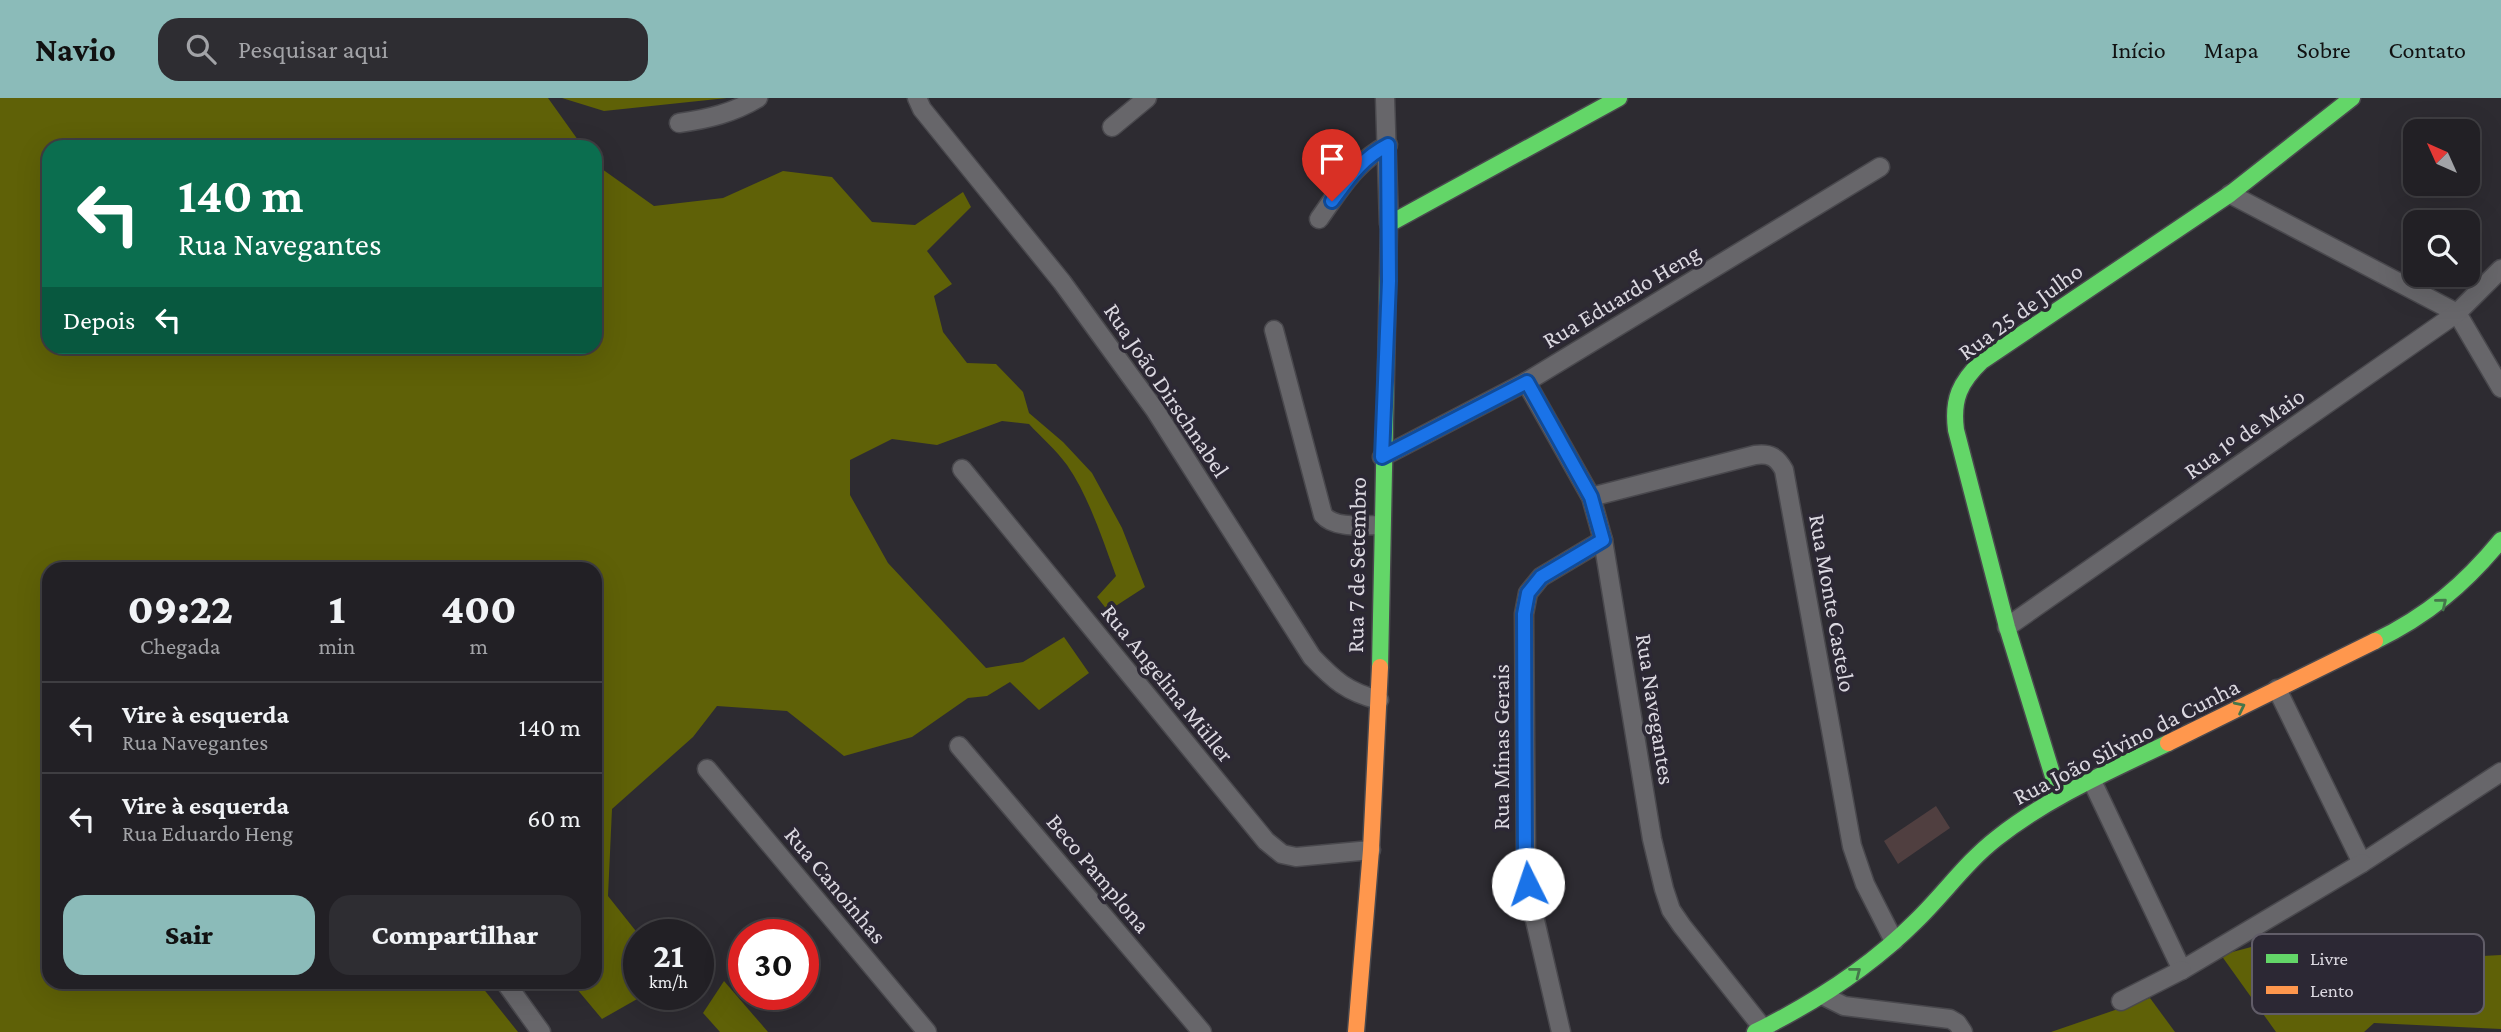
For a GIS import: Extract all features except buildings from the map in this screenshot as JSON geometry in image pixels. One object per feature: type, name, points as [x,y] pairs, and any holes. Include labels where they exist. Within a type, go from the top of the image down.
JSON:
[{"type":"street","points":[[679,123],[713,118],[742,108],[758,98]]},
{"type":"street","name":"Rua João Dirschnabel","points":[[916,98],[922,109],[1062,282],[1155,410],[1311,657],[1335,681],[1356,694],[1379,700]]},
{"type":"street","points":[[1112,127],[1147,98]]},
{"type":"street","name":"Rua 7 de Setembro","points":[[1356,1032],[1371,850],[1379,700],[1389,223],[1385,98]]},
{"type":"street","points":[[1389,223],[1619,98]]},
{"type":"street","name":"Rua 25 de Julho","points":[[2059,796],[2007,627],[1956,429],[1952,408],[1956,391],[1982,361],[2230,194],[2352,98]]},
{"type":"street","points":[[1319,219],[1358,165],[1368,155],[1388,145]]},
{"type":"street","name":"Rua Eduardo Heng","points":[[1382,457],[1527,382],[1880,167]]},
{"type":"street","points":[[2230,194],[2457,313],[2501,388]]},
{"type":"street","name":"Rua 1º de Maio","points":[[2007,627],[2457,313],[2501,269]]},
{"type":"street","points":[[1274,330],[1323,516],[1328,522],[1336,524],[1381,525]]},
{"type":"street","name":"Rua Navegantes","points":[[1527,382],[1591,497],[1603,540],[1650,826],[1671,910],[1762,1031]]},
{"type":"street","name":"Rua Monte Castelo","points":[[1591,497],[1755,455],[1767,454],[1778,459],[1784,470],[1852,846],[1865,884],[1895,941]]},
{"type":"street","name":"Rua Angelina Müller","points":[[962,469],[1266,841],[1282,853],[1296,858],[1371,850]]},
{"type":"street","name":"Rua Minas Gerais","points":[[1561,1032],[1534,916],[1525,861],[1524,614],[1528,593],[1541,577],[1603,540]]},
{"type":"street","name":"Rua João Silvino da Cunha","points":[[1762,1031],[1824,996],[1895,941],[1987,846],[2029,814],[2059,796],[2407,626],[2435,609],[2477,571],[2501,540]]},
{"type":"street","points":[[2277,689],[2362,863]]},
{"type":"street","name":"Beco Pamplona","points":[[959,746],[1202,1032]]},
{"type":"street","name":"Rua Canoinhas","points":[[707,769],[927,1032]]},
{"type":"street","points":[[2121,1001],[2182,970],[2362,863],[2501,772]]},
{"type":"street","points":[[2092,780],[2182,970]]},
{"type":"street","points":[[510,989],[541,1032]]},
{"type":"street","points":[[1824,996],[1844,1006],[1950,1019],[1957,1023],[1963,1032]]},
{"type":"shaded area","points":[[0,98],[548,98],[578,140],[42,140],[42,354],[602,354],[602,169],[654,206],[723,198],[783,171],[832,177],[872,222],[915,225],[963,192],[971,207],[927,251],[952,284],[934,296],[943,332],[967,363],[996,364],[1023,392],[1029,413],[1063,442],[1092,473],[1122,528],[1145,587],[1108,611],[1097,597],[1116,576],[1094,518],[1067,465],[1029,424],[1002,421],[937,445],[892,439],[850,460],[850,495],[888,563],[986,668],[1023,662],[1064,637],[1089,673],[1039,710],[1010,682],[987,696],[968,698],[912,737],[844,756],[787,711],[717,706],[693,737],[612,809],[608,896],[626,919],[623,919],[623,1007],[602,1019],[577,989],[602,989],[602,562],[42,562],[42,989],[484,989],[518,1032],[0,1032]]},
{"type":"shaded area","points":[[562,98],[727,98],[604,111]]},
{"type":"shaded area","points":[[2252,947],[2252,998],[2221,955]]},
{"type":"shaded area","points":[[2501,955],[2501,1029],[2374,1023],[2364,1032],[2276,1032],[2263,1014],[2484,1014],[2484,956]]},
{"type":"shaded area","points":[[724,981],[728,986],[728,1010],[749,1010],[768,1032],[720,1032],[703,1013],[705,1010],[714,1010],[714,996]]},
{"type":"shaded area","points":[[2150,998],[2175,1032],[2051,1032]]},
{"type":"traffic: fast","points":[[1380,667],[1389,224],[1619,98]]},
{"type":"traffic: fast","points":[[2059,796],[2007,627],[1956,430],[1955,409],[1959,392],[1968,376],[1982,361],[2230,194],[2352,98]]},
{"type":"traffic: fast","points":[[2375,641],[2412,621],[2444,598],[2501,540]]},
{"type":"traffic: fast","points":[[1755,1032],[1819,997],[1879,954],[1926,911],[1975,857],[2017,823],[2080,786],[2168,743]]},
{"type":"traffic: slow","points":[[2168,743],[2375,641]]},
{"type":"traffic: slow","points":[[1356,1032],[1371,850],[1380,667]]},
{"type":"route","points":[[1332,201],[1368,155],[1388,145],[1389,281],[1382,457],[1527,382],[1591,497],[1603,540],[1541,577],[1528,593],[1524,614],[1525,861],[1528,884]]}]
